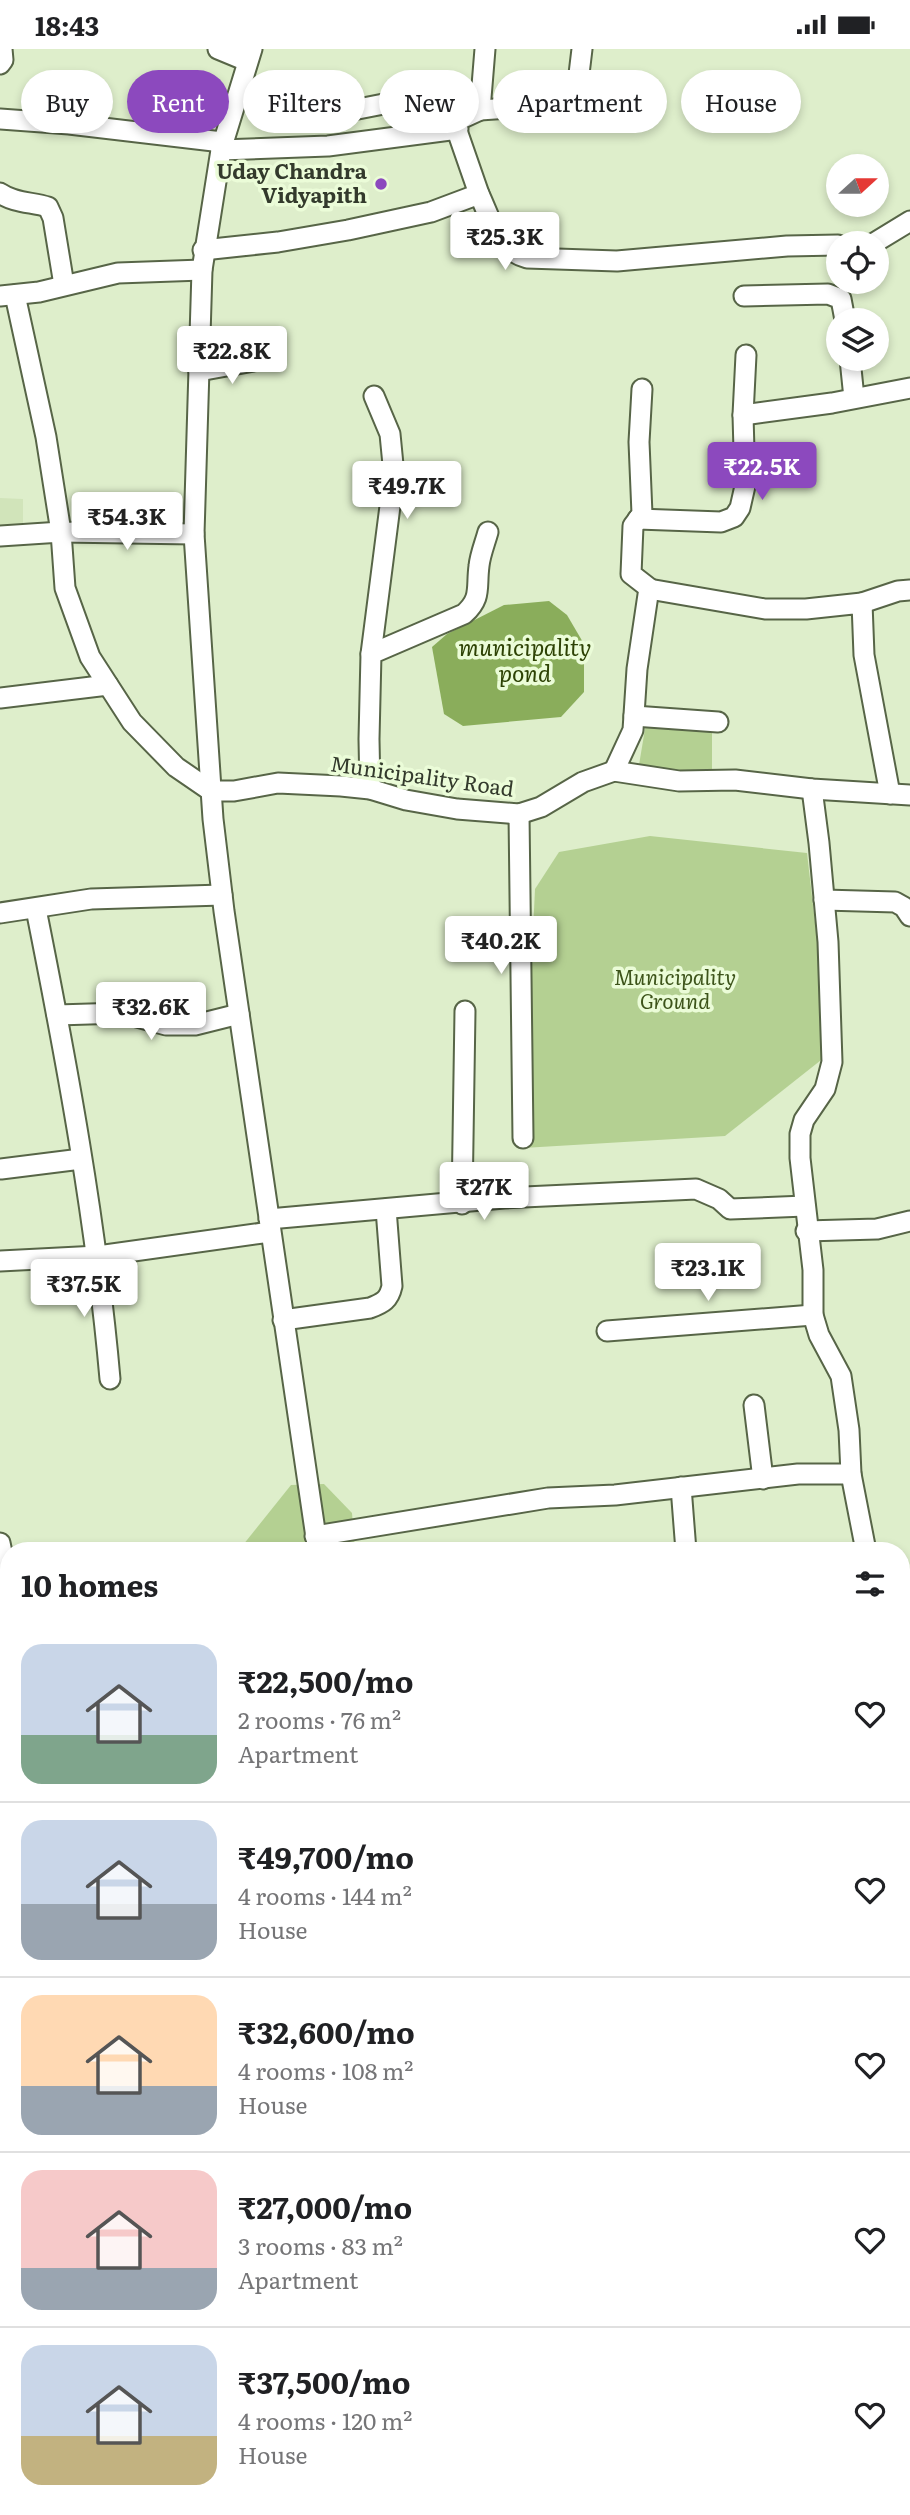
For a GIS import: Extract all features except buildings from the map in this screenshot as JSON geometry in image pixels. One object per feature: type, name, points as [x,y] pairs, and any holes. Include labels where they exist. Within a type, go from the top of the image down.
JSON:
[{"type":"street","points":[[0,64],[3,60],[2,49]]},
{"type":"street","points":[[218,49],[249,55],[222,146],[202,260],[194,534],[211,791],[222,895],[316,1542]]},
{"type":"street","points":[[485,49],[480,110],[570,104],[576,99],[582,49]]},
{"type":"street","points":[[0,119],[69,124],[222,146],[328,146],[411,133]]},
{"type":"street","points":[[458,133],[479,194],[505,247],[514,254],[527,258],[617,261],[793,245],[826,245]]},
{"type":"street","points":[[0,193],[14,201],[32,202],[48,207],[53,218],[64,285]]},
{"type":"street","points":[[211,791],[176,767],[149,741],[124,712],[90,657],[65,588],[61,532],[41,412],[8,296],[318,237],[431,212],[479,194]]},
{"type":"street","points":[[889,234],[910,221]]},
{"type":"street","points":[[744,296],[828,294],[841,299],[843,308]]},
{"type":"street","points":[[638,519],[721,522],[734,517],[740,508],[745,486],[743,415],[746,355]]},
{"type":"street","points":[[199,371],[259,360]]},
{"type":"street","points":[[851,371],[854,398]]},
{"type":"street","points":[[743,415],[910,388]]},
{"type":"street","points":[[642,389],[639,442],[642,514],[633,526],[631,574],[649,589],[765,609],[806,609],[862,603],[898,591],[910,590]]},
{"type":"street","points":[[370,789],[371,654],[394,475],[390,433],[374,396]]},
{"type":"street","points":[[0,536],[61,532],[194,534]]},
{"type":"street","points":[[371,654],[464,614],[474,605],[479,564],[488,533]]},
{"type":"street","points":[[614,771],[633,730],[637,669],[649,589]]},
{"type":"street","points":[[862,603],[864,655],[890,794]]},
{"type":"street","points":[[0,698],[108,685]]},
{"type":"street","points":[[634,716],[718,722]]},
{"type":"street","name":"Municipality Road","points":[[211,791],[234,791],[278,783],[370,789],[406,800],[457,809],[519,814],[541,807],[583,782],[614,771],[679,781],[735,780],[812,789],[910,795]]},
{"type":"street","points":[[812,789],[824,900],[832,1062],[825,1089],[804,1120],[800,1134],[800,1158],[806,1231],[813,1271],[813,1315],[819,1335],[841,1377],[849,1430],[851,1474],[864,1542]]},
{"type":"street","points":[[519,814],[523,1138]]},
{"type":"street","points":[[0,913],[91,899],[222,895]]},
{"type":"street","points":[[824,900],[895,902],[905,907],[910,916]]},
{"type":"street","points":[[36,909],[98,1256],[110,1378]]},
{"type":"street","points":[[462,1204],[466,1011]]},
{"type":"street","points":[[57,1015],[121,1013],[166,1025],[195,1025],[239,1014]]},
{"type":"street","points":[[1,1169],[81,1159]]},
{"type":"street","points":[[0,1261],[98,1256],[386,1209],[531,1197],[696,1189],[719,1199],[730,1209],[805,1206]]},
{"type":"street","points":[[283,1320],[370,1308],[382,1303],[389,1296],[391,1286],[386,1209]]},
{"type":"street","points":[[806,1231],[877,1229],[910,1221]]},
{"type":"street","points":[[607,1331],[813,1315]]},
{"type":"street","points":[[754,1405],[764,1479]]},
{"type":"street","points":[[321,1542],[548,1498],[615,1495],[798,1474],[851,1474]]},
{"type":"street","points":[[681,1487],[685,1542]]},
{"type":"shaded area","points":[[0,498],[23,499],[23,536],[0,537]]},
{"type":"green space","points":[[646,723],[712,729],[712,776],[639,765]]},
{"type":"green space","name":"Municipality Ground","points":[[650,836],[807,853],[830,1053],[725,1136],[523,1148],[535,889],[559,852]]},
{"type":"green space","points":[[324,1484],[352,1513],[354,1542],[245,1542],[291,1485]]},
{"type":"water","name":"municipality pond","points":[[549,601],[567,615],[584,644],[584,692],[561,717],[463,726],[444,714],[432,647],[447,634],[504,605]]},
{"type":"place","name":"Uday Chandra Vidyapith","points":[[381,184]]}]
